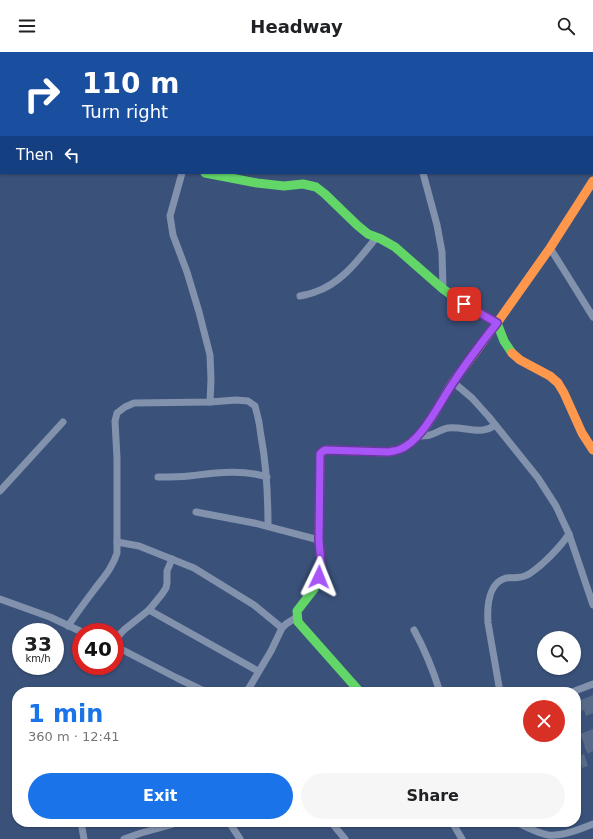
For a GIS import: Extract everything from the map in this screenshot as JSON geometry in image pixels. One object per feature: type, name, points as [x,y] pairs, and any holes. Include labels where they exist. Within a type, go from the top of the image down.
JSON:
[{"type":"street","points":[[182,174],[170,216],[173,235],[187,272],[210,355],[210,402]]},
{"type":"street","points":[[209,174],[257,183],[284,186],[303,184],[316,187],[357,226],[368,234],[388,242],[443,289],[464,304],[497,323],[504,341],[511,352],[520,360],[550,376],[558,383],[582,433],[593,450]]},
{"type":"street","points":[[423,174],[437,225],[442,252],[443,289]]},
{"type":"street","points":[[356,687],[298,622],[297,617],[297,611],[314,589],[319,577],[321,565],[319,540],[320,454],[325,450],[389,452],[406,446],[418,436],[453,382],[550,248],[593,181]]},
{"type":"street","points":[[300,296],[316,292],[344,275],[376,238]]},
{"type":"street","points":[[550,248],[593,317]]},
{"type":"street","points":[[453,382],[472,398],[489,416],[538,478],[556,506],[569,534],[593,605]]},
{"type":"street","points":[[68,626],[108,572],[117,553],[117,458],[115,421],[117,413],[125,407],[134,403],[210,402],[236,400],[248,401],[255,406],[265,453],[268,477],[268,526]]},
{"type":"street","points":[[0,491],[63,422]]},
{"type":"street","points":[[418,436],[430,436],[446,428],[484,430],[495,425]]},
{"type":"street","points":[[158,477],[248,473],[268,477]]},
{"type":"street","points":[[196,512],[268,526],[319,540]]},
{"type":"street","points":[[499,687],[487,612],[491,592],[498,583],[506,578],[520,578],[534,571],[554,554],[569,534]]},
{"type":"street","points":[[118,542],[139,546],[194,568],[254,605],[282,628]]},
{"type":"street","points":[[124,630],[155,604],[166,588],[167,571],[172,559]]},
{"type":"street","points":[[0,599],[50,617],[72,628]]},
{"type":"street","points":[[149,610],[258,671]]},
{"type":"street","points":[[250,687],[271,651],[282,628],[297,617]]},
{"type":"street","points":[[414,630],[424,648],[438,687]]},
{"type":"street","points":[[124,651],[196,687]]},
{"type":"street","points":[[581,689],[593,684]]},
{"type":"street","points":[[526,827],[548,835],[562,835],[593,824]]},
{"type":"street","points":[[82,827],[84,839]]},
{"type":"street","points":[[124,839],[142,836],[160,827]]},
{"type":"street","points":[[232,827],[240,839]]},
{"type":"street","points":[[334,827],[345,839]]},
{"type":"street","points":[[455,827],[462,839]]},
{"type":"building","points":[[593,695],[593,713],[586,716],[584,710],[581,711],[581,700]]},
{"type":"building","points":[[593,729],[593,751],[588,754],[584,746],[581,734]]},
{"type":"building","points":[[584,754],[588,766],[582,768],[581,755]]},
{"type":"traffic: fast","points":[[210,174],[257,183],[284,186],[303,184],[316,187],[368,234],[395,247],[443,289],[464,304],[497,323],[504,341],[512,353]]},
{"type":"traffic: fast","points":[[356,687],[298,622],[297,611],[314,589],[319,577],[321,565],[319,540],[320,454],[325,450],[389,452],[407,446],[428,424],[448,390]]},
{"type":"traffic: slow","points":[[448,390],[550,248],[593,181]]},
{"type":"traffic: slow","points":[[512,353],[520,360],[550,376],[558,383],[582,433],[593,450]]},
{"type":"route","points":[[319,577],[321,565],[319,540],[320,454],[325,450],[389,452],[406,446],[418,436],[428,423],[453,382],[497,323],[464,304]]}]
